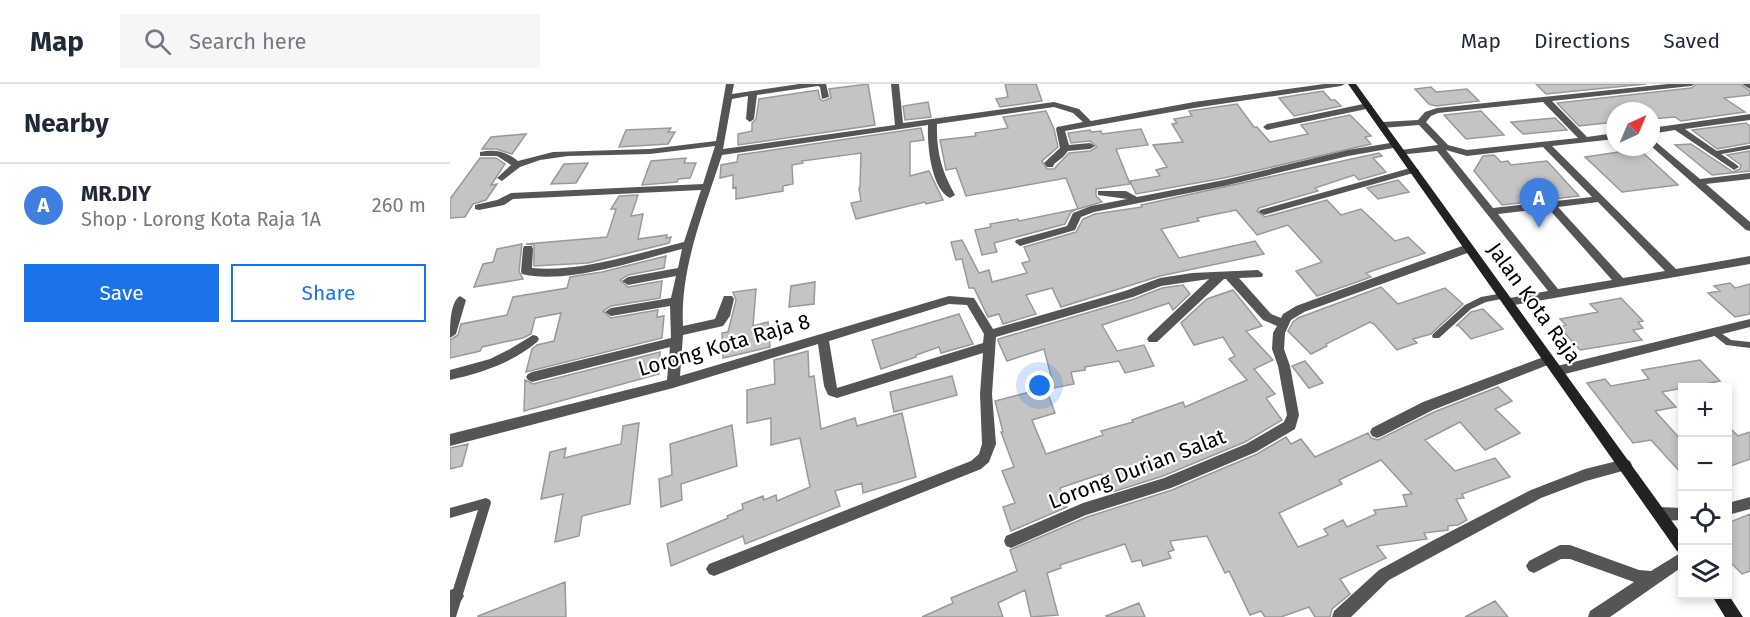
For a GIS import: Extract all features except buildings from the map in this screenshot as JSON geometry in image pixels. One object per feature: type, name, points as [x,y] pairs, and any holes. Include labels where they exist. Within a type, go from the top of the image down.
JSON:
[{"type":"main road","name":"Jalan Kota Raja","points":[[1352,84],[1682,545]]},
{"type":"main road","points":[[1722,599],[1735,617]]},
{"type":"street","points":[[730,84],[740,95],[750,119]]},
{"type":"street","points":[[740,95],[818,84],[824,86],[825,97]]},
{"type":"street","points":[[895,84],[899,125]]},
{"type":"street","points":[[1065,148],[1060,129],[1341,84]]},
{"type":"street","points":[[1382,125],[1421,122],[1428,114],[1437,111],[1692,84]]},
{"type":"street","points":[[1746,84],[1750,87]]},
{"type":"street","points":[[673,382],[676,301],[688,244],[718,148],[740,95]]},
{"type":"street","points":[[1545,99],[1585,140]]},
{"type":"street","points":[[502,178],[507,171],[517,165],[530,159],[547,156],[718,148],[1061,104],[1080,113],[1088,123]]},
{"type":"street","points":[[1267,127],[1368,106]]},
{"type":"street","points":[[1660,130],[1750,117]]},
{"type":"street","points":[[933,121],[934,160],[938,175],[950,195]]},
{"type":"street","points":[[1421,122],[1556,294]]},
{"type":"street","points":[[1676,127],[1734,167]]},
{"type":"street","points":[[1020,242],[1071,228],[1077,215],[1091,209],[1224,183],[1348,153],[1442,148],[1467,153],[1606,137]]},
{"type":"street","points":[[1545,144],[1674,273]]},
{"type":"street","points":[[1050,165],[1049,163],[1065,148],[1090,146]]},
{"type":"street","points":[[1660,149],[1748,224]]},
{"type":"street","points":[[483,154],[504,153],[517,165]]},
{"type":"street","points":[[1264,212],[1414,170]]},
{"type":"street","points":[[1699,182],[1750,176]]},
{"type":"street","points":[[479,207],[500,203],[511,196],[706,187]]},
{"type":"street","points":[[1101,193],[1126,194],[1134,199]]},
{"type":"street","points":[[1490,212],[1600,199]]},
{"type":"street","points":[[1551,205],[1621,283]]},
{"type":"street","points":[[528,249],[529,260],[526,271],[537,274],[599,264],[688,244]]},
{"type":"street","points":[[1225,275],[1267,317],[1282,323],[1300,309],[1469,248]]},
{"type":"street","points":[[1506,299],[1556,294],[1750,260]]},
{"type":"street","points":[[628,281],[682,271]]},
{"type":"street","points":[[823,339],[830,386],[832,391],[837,393],[1174,278],[1258,274]]},
{"type":"street","points":[[1153,339],[1225,275]]},
{"type":"street","name":"Lorong Kota Raja 8","points":[[450,440],[673,382],[957,298],[970,301],[990,340]]},
{"type":"street","points":[[532,377],[719,324],[724,316],[728,299]]},
{"type":"street","points":[[450,334],[460,300]]},
{"type":"street","points":[[611,312],[676,301]]},
{"type":"street","name":"Lorong Durian Salat","points":[[1011,541],[1083,509],[1167,484],[1251,448],[1290,425],[1293,416],[1284,366],[1278,349],[1282,323]]},
{"type":"street","points":[[1557,371],[1750,323]]},
{"type":"street","points":[[450,375],[495,363],[523,348],[533,339]]},
{"type":"street","points":[[714,569],[976,465],[984,458],[989,444],[986,394],[990,340]]},
{"type":"street","points":[[1377,432],[1428,406],[1549,360]]},
{"type":"street","points":[[1340,617],[1384,575],[1437,546],[1536,494],[1585,475],[1625,465]]},
{"type":"street","points":[[1732,508],[1750,503]]},
{"type":"street","points":[[1660,514],[1678,514]]},
{"type":"street","points":[[1534,566],[1560,552],[1570,552],[1639,577],[1651,578]]},
{"type":"street","points":[[1596,617],[1678,562]]},
{"type":"lane","points":[[1716,153],[1750,147]]},
{"type":"lane","points":[[1436,336],[1468,307],[1484,299],[1506,299]]},
{"type":"lane","points":[[1715,332],[1729,344],[1750,345]]},
{"type":"lane","points":[[450,513],[486,503],[453,597],[450,617]]},
{"type":"place","name":"MR.DIY","points":[[1539,228]]}]
